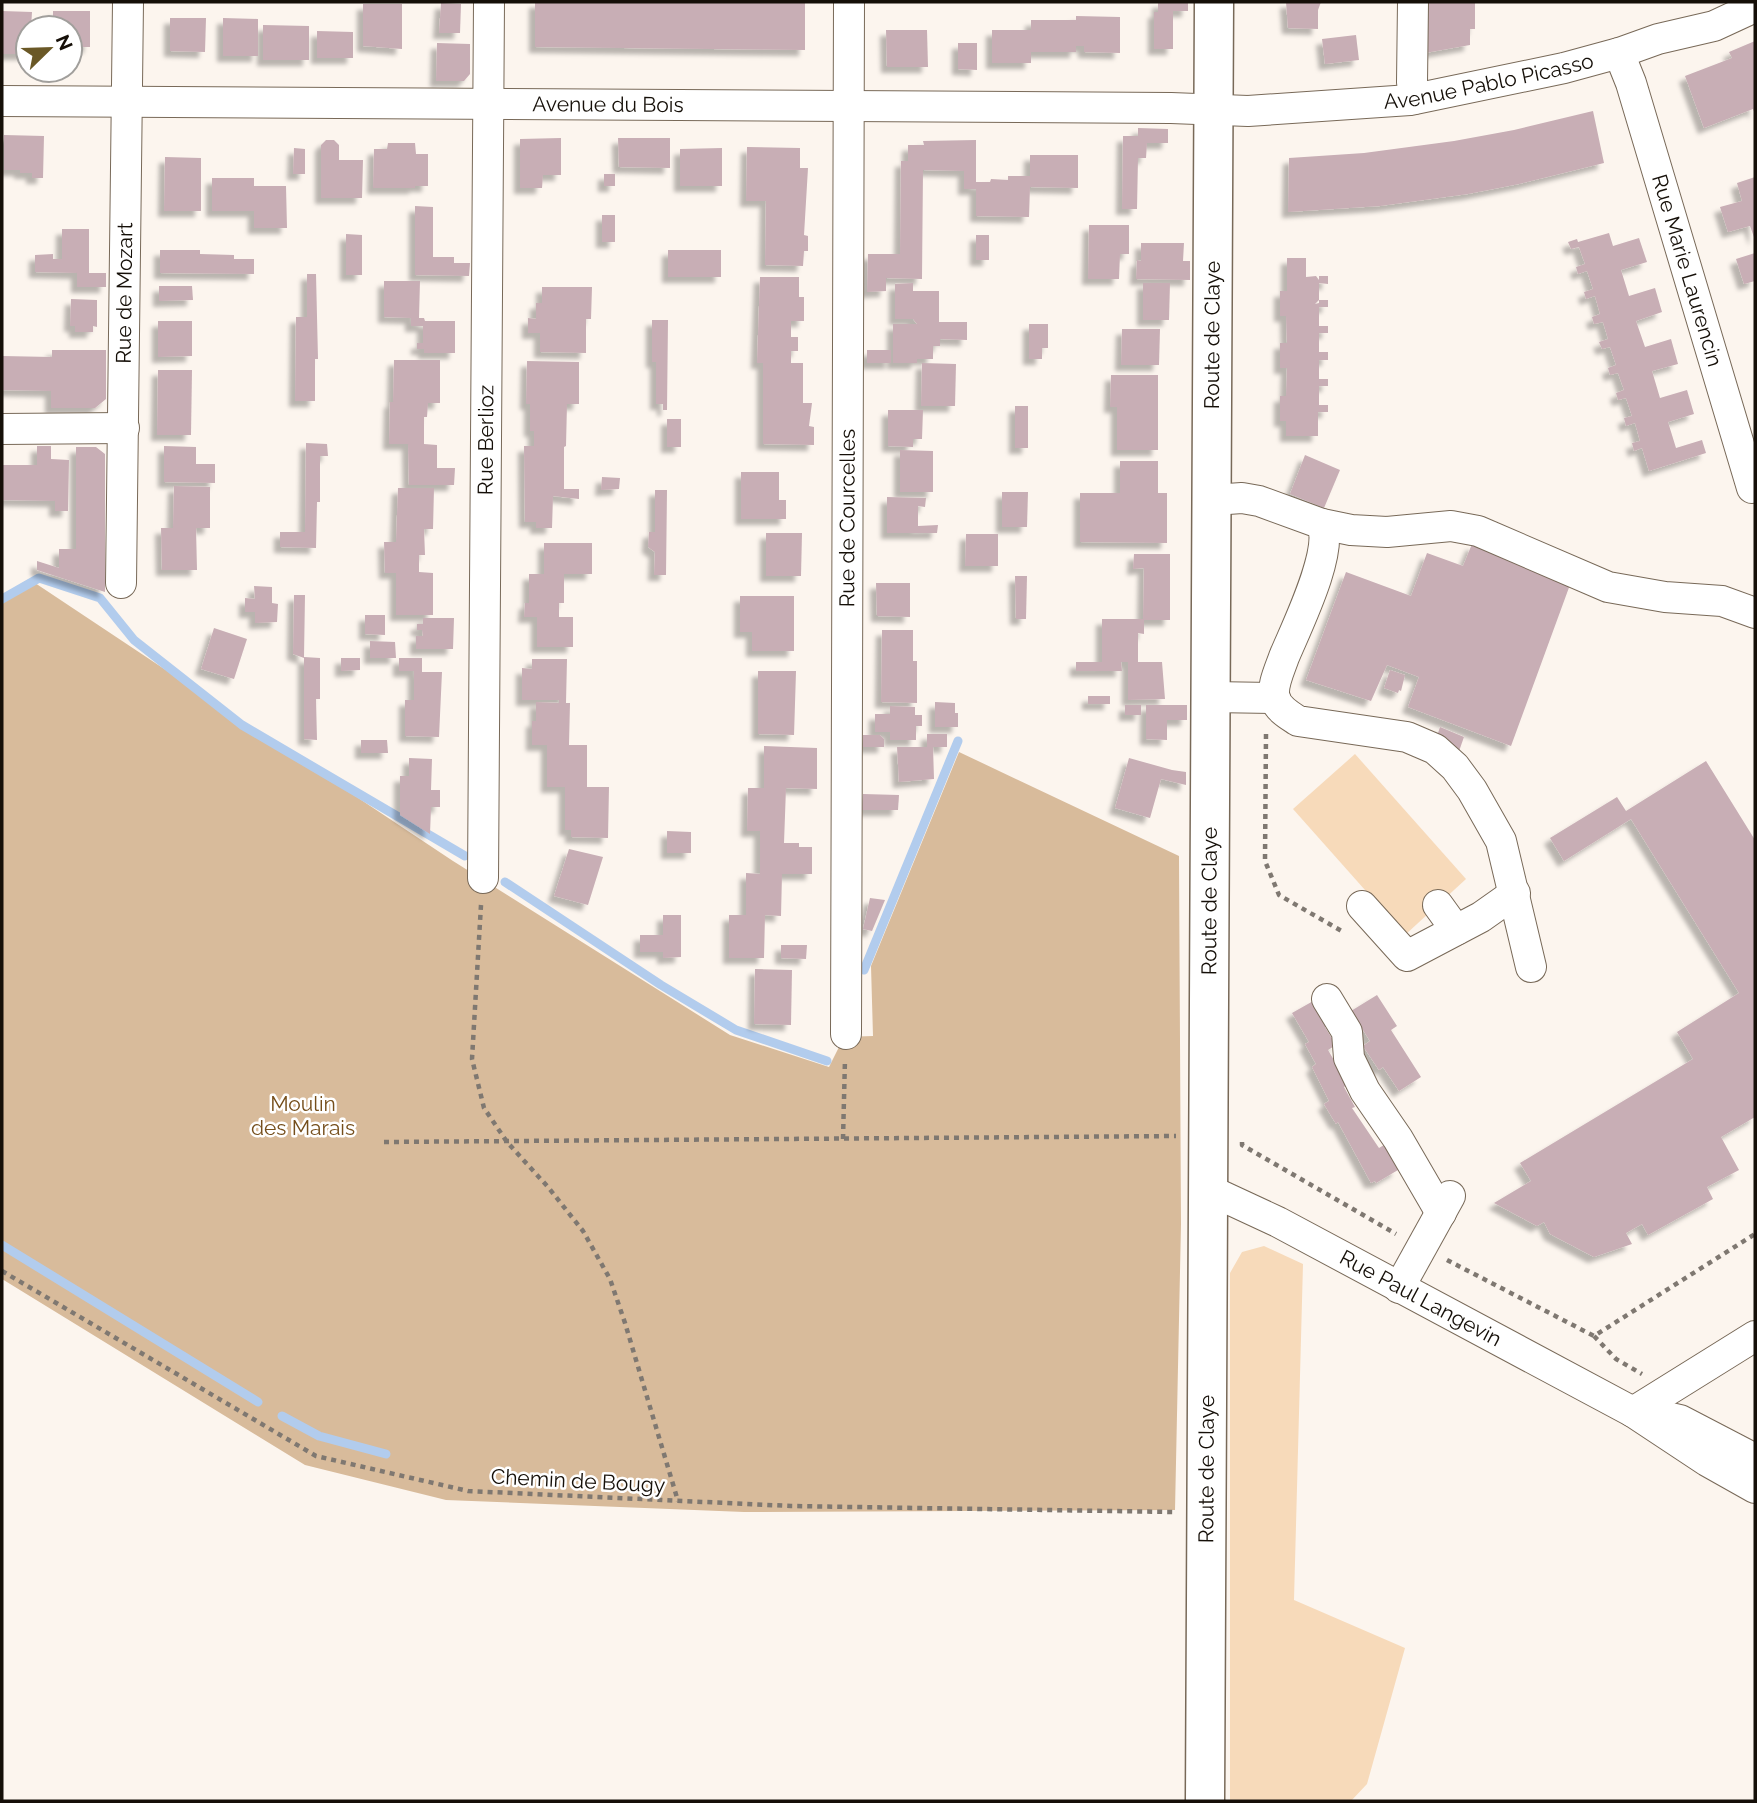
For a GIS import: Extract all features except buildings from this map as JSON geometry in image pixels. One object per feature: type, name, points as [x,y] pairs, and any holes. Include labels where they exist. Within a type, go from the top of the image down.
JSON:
[{"type":"main road","name":"Route de Claye","points":[[1205,1801],[1214,2]]},
{"type":"street","name":"Rue de Mozart","points":[[121,583],[128,2]]},
{"type":"street","name":"Rue Berlioz","points":[[483,878],[489,2]]},
{"type":"street","name":"Rue de Courcelles","points":[[846,1034],[849,2]]},
{"type":"street","points":[[1413,2],[1414,99]]},
{"type":"street","name":"Avenue Pablo Picasso","points":[[1213,109],[1248,111],[1414,99],[1564,68],[1658,39],[1714,26],[1755,7]]},
{"type":"street","name":"Rue Marie Laurencin","points":[[1619,53],[1635,96],[1752,488]]},
{"type":"street","name":"Avenue du Bois","points":[[2,101],[1213,109]]},
{"type":"street","points":[[2,429],[124,428]]},
{"type":"street","points":[[1213,500],[1251,499],[1322,524],[1352,530],[1387,533],[1451,526],[1478,531],[1608,587],[1665,597],[1722,601],[1755,613]]},
{"type":"street","points":[[1279,704],[1277,675],[1323,559],[1325,531],[1322,524]]},
{"type":"street","points":[[1212,697],[1279,704],[1298,721],[1407,737],[1435,749],[1455,767],[1466,782],[1501,841],[1531,967]]},
{"type":"street","points":[[1362,906],[1407,956],[1481,917],[1515,893]]},
{"type":"street","points":[[1438,905],[1456,930]]},
{"type":"street","points":[[1327,999],[1347,1032],[1349,1058],[1365,1091],[1445,1205],[1399,1288]]},
{"type":"street","name":"Rue Paul Langevin","points":[[1207,1189],[1278,1222],[1633,1412],[1707,1461],[1755,1488]]},
{"type":"street","points":[[1633,1412],[1755,1336]]},
{"type":"street","name":"Rue Paul Langevin","points":[[1633,1412],[1680,1420],[1755,1459]]},
{"type":"path","points":[[1279,704],[1266,734],[1265,861],[1279,895],[1355,938]]},
{"type":"path","points":[[483,878],[472,1059],[484,1108],[507,1142],[583,1231],[610,1279],[678,1501]]},
{"type":"path","points":[[843,1139],[846,1034]]},
{"type":"path","points":[[1242,1131],[1242,1145],[1423,1248],[1594,1336],[1755,1234]]},
{"type":"path","points":[[384,1142],[1180,1136]]},
{"type":"path","name":"Chemin de Bougy","points":[[2,1270],[316,1456],[468,1491],[791,1506],[1207,1511]]},
{"type":"shaded area","points":[[1355,754],[1466,879],[1405,935],[1293,809]]},
{"type":"shaded area","points":[[1264,1246],[1303,1264],[1294,1600],[1405,1648],[1367,1784],[1351,1801],[1230,1801],[1230,1273],[1242,1252]]},
{"type":"green space","name":"Moulin des Marais","points":[[29,579],[453,861],[730,1035],[829,1067],[844,1037],[873,1036],[871,966],[959,752],[1179,856],[1181,1224],[1175,1510],[744,1512],[446,1500],[305,1465],[2,1279],[2,595]]},
{"type":"waterway","points":[[2,599],[39,578],[100,598],[134,640],[242,725],[465,856]]},
{"type":"waterway","points":[[864,970],[958,741]]},
{"type":"waterway","points":[[505,882],[661,985],[736,1030],[827,1061]]},
{"type":"waterway","points":[[2,1245],[258,1402]]},
{"type":"waterway","points":[[282,1416],[319,1436],[386,1454]]}]
